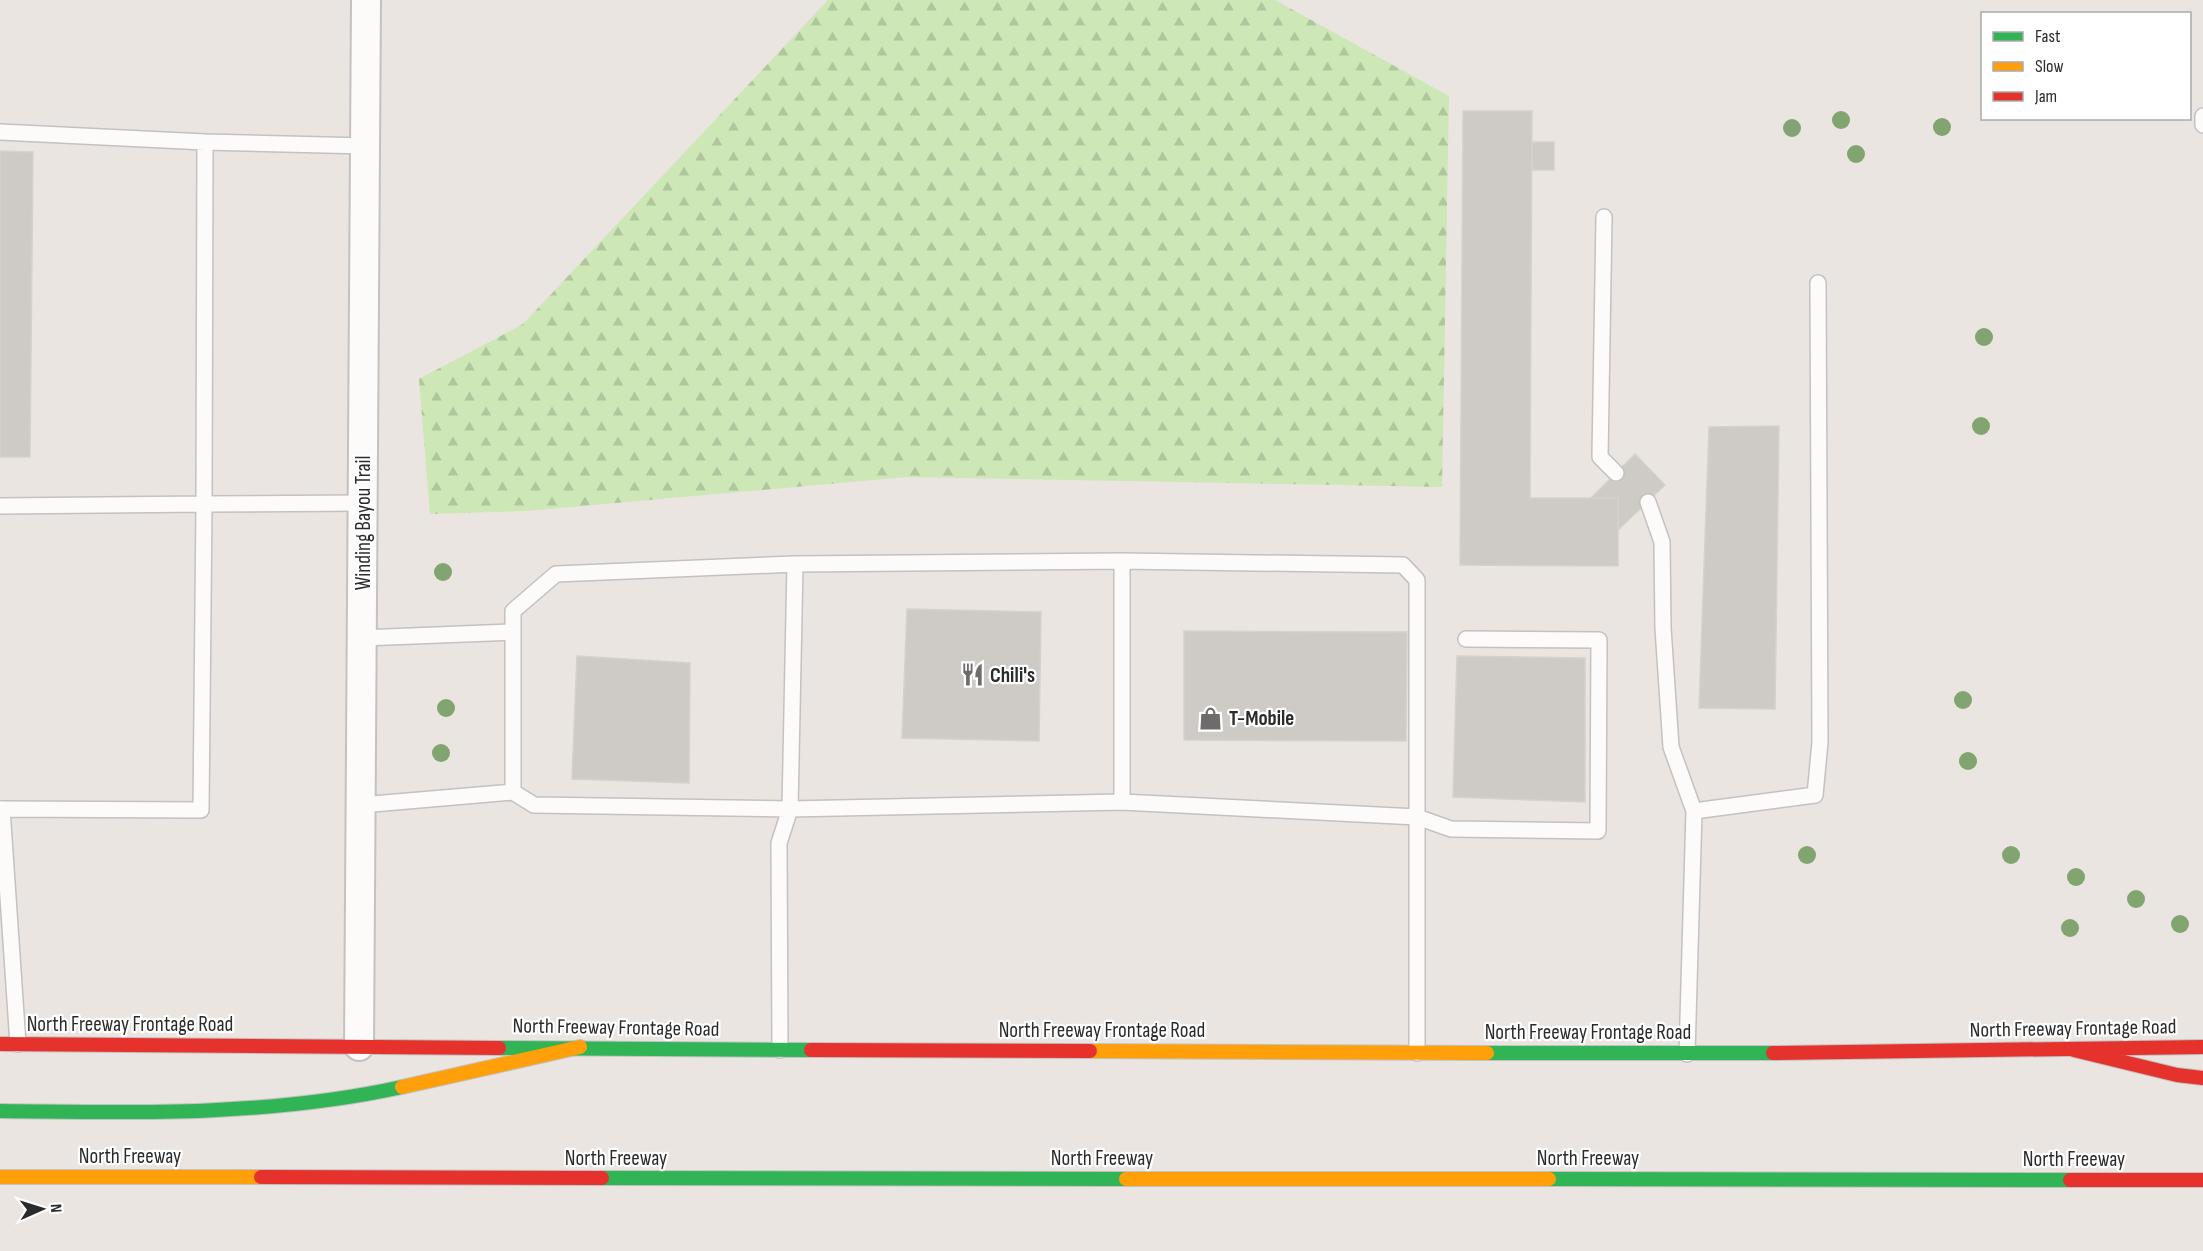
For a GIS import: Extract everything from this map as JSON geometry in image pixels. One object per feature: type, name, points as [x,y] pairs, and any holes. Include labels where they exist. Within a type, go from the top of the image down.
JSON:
[{"type":"main road","name":"North Freeway Frontage Road","points":[[0,1044],[1687,1054],[2203,1047]]},
{"type":"main road","points":[[0,1111],[126,1113],[258,1108],[368,1094],[580,1047]]},
{"type":"main road","points":[[2073,1050],[2177,1075],[2203,1078]]},
{"type":"main road","name":"North Freeway","points":[[0,1177],[2203,1180]]},
{"type":"street","name":"Winding Bayou Trail","points":[[359,1046],[366,0]]},
{"type":"lane","points":[[2203,116],[2203,125]]},
{"type":"lane","points":[[0,132],[205,142],[366,146]]},
{"type":"lane","points":[[18,1044],[1,809],[201,810],[205,142]]},
{"type":"lane","points":[[1604,217],[1600,457],[1616,473]]},
{"type":"lane","points":[[1694,811],[1815,795],[1820,742],[1818,283]]},
{"type":"lane","points":[[1648,502],[1662,542],[1663,628],[1671,747],[1694,811],[1687,1054]]},
{"type":"lane","points":[[0,506],[363,503]]},
{"type":"lane","points":[[1122,561],[1122,802]]},
{"type":"lane","points":[[513,792],[513,611],[556,574],[795,564],[1122,561],[1403,565],[1417,580],[1417,1053]]},
{"type":"lane","points":[[780,1050],[779,843],[790,808],[795,564]]},
{"type":"lane","points":[[362,638],[513,632]]},
{"type":"lane","points":[[361,805],[513,792],[534,805],[790,808],[1122,802],[1417,817],[1452,829],[1598,831],[1599,640],[1466,639]]},
{"type":"green space","points":[[828,0],[1275,0],[1449,96],[1442,487],[907,477],[526,511],[430,514],[419,379],[523,324]]},
{"type":"building","points":[[1463,111],[1532,111],[1530,498],[1618,498],[1618,566],[1460,565]]},
{"type":"building","points":[[1532,142],[1554,142],[1554,170],[1532,170]]},
{"type":"building","points":[[0,151],[33,152],[30,457],[0,457]]},
{"type":"building","points":[[1779,426],[1775,709],[1699,708],[1709,427]]},
{"type":"building","points":[[1635,454],[1665,485],[1618,530],[1618,498],[1591,498]]},
{"type":"building","name":"Chili's","points":[[907,609],[1041,612],[1039,741],[902,738]]},
{"type":"building","points":[[1184,631],[1407,632],[1406,741],[1184,740]]},
{"type":"building","points":[[577,656],[690,663],[689,783],[572,779]]},
{"type":"building","points":[[1457,656],[1585,658],[1585,802],[1453,797]]},
{"type":"traffic: fast","points":[[499,1048],[811,1050]]},
{"type":"traffic: fast","points":[[1487,1053],[1773,1053]]},
{"type":"traffic: fast","points":[[0,1111],[202,1111],[302,1103],[402,1087]]},
{"type":"traffic: fast","points":[[602,1178],[1126,1179]]},
{"type":"traffic: fast","points":[[1549,1179],[2070,1180]]},
{"type":"traffic: slow","points":[[402,1087],[580,1047]]},
{"type":"traffic: slow","points":[[1090,1051],[1487,1053]]},
{"type":"traffic: slow","points":[[0,1177],[261,1177]]},
{"type":"traffic: slow","points":[[1126,1179],[1549,1179]]},
{"type":"traffic: jam","points":[[0,1044],[499,1048]]},
{"type":"traffic: jam","points":[[1773,1053],[2203,1047]]},
{"type":"traffic: jam","points":[[811,1050],[1090,1051]]},
{"type":"traffic: jam","points":[[2074,1050],[2177,1075],[2203,1078]]},
{"type":"traffic: jam","points":[[261,1177],[602,1178]]},
{"type":"traffic: jam","points":[[2070,1180],[2203,1180]]},
{"type":"place","name":"Chili's","points":[[972,675]]},
{"type":"place","name":"T-Mobile","points":[[1211,718]]}]
